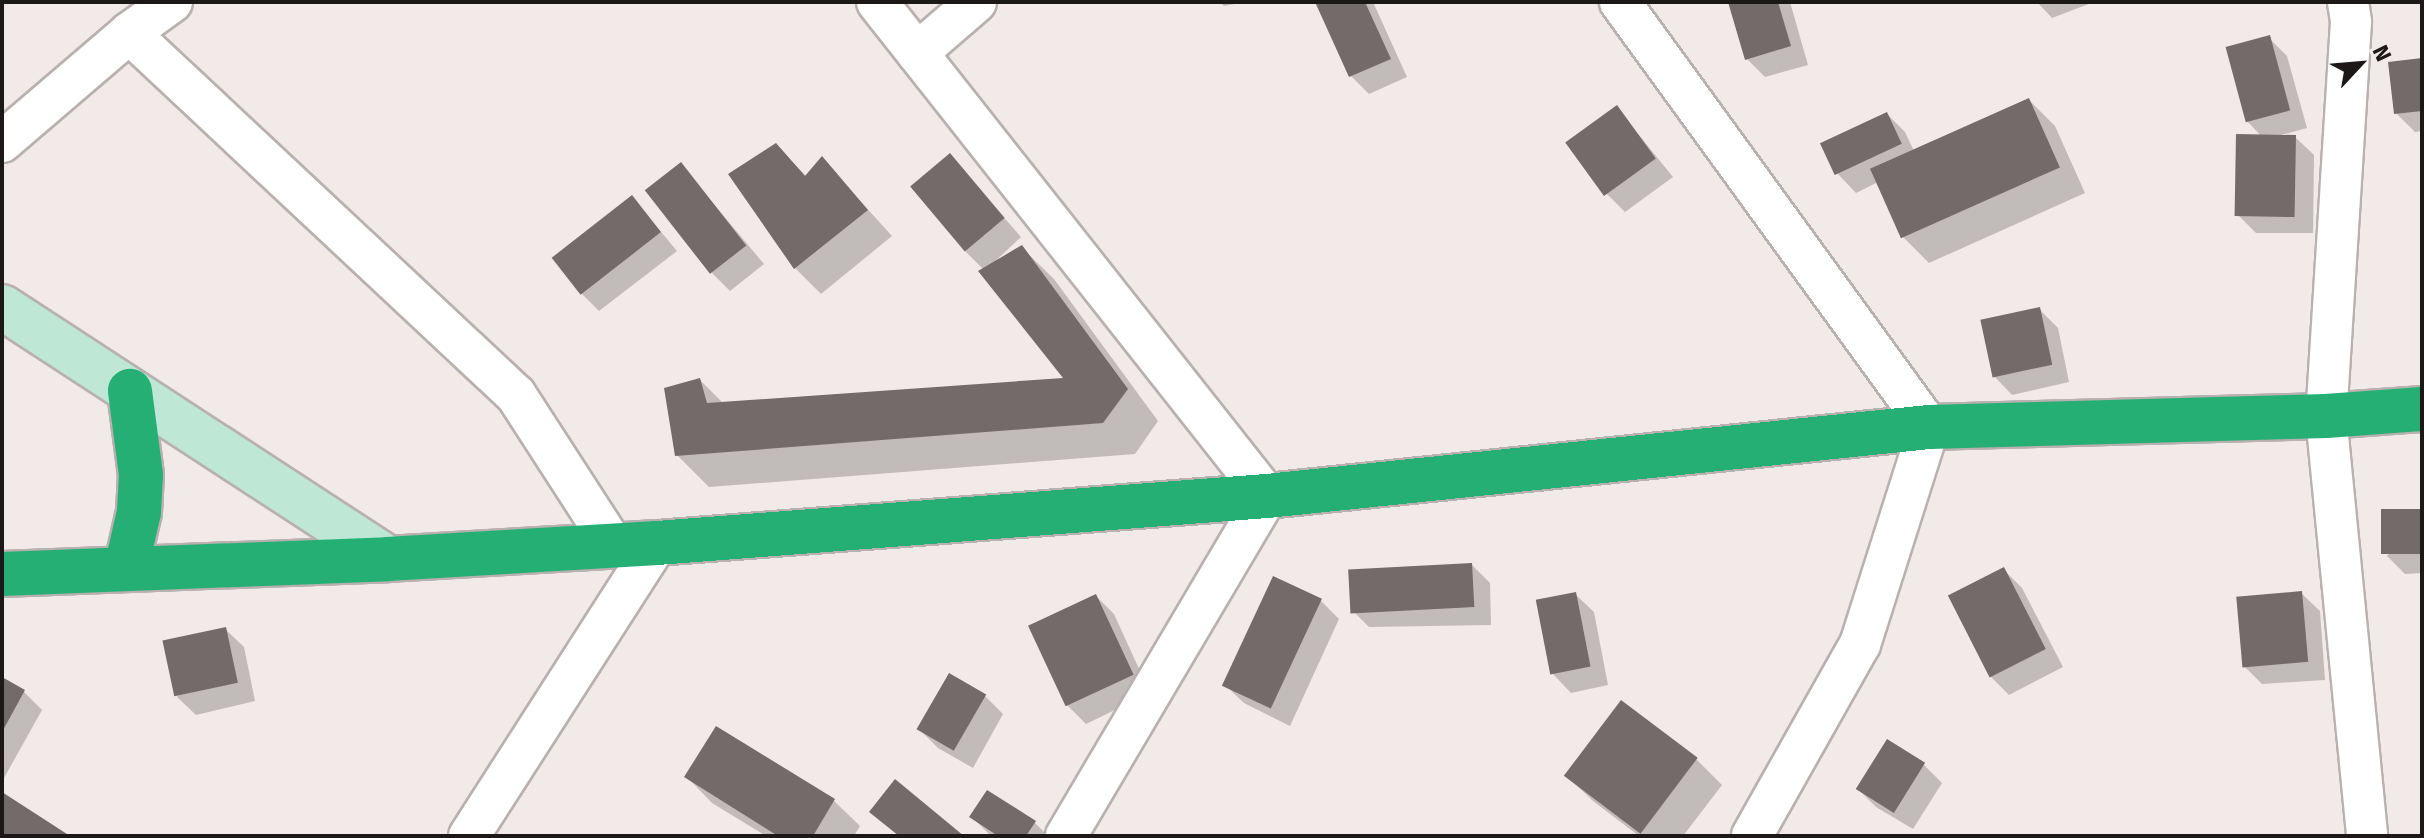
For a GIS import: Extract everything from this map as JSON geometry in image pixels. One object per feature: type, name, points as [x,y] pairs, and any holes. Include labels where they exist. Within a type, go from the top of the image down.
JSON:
[{"type":"highway","points":[[126,569],[139,512],[141,475],[130,391]]},
{"type":"highway","points":[[2,574],[388,559],[657,543],[1267,496],[1929,427],[2326,416],[2422,409]]},
{"type":"main road","points":[[2,307],[388,559]]},
{"type":"street","points":[[2,142],[129,33],[172,2]]},
{"type":"street","points":[[877,2],[1267,496],[1066,836]]},
{"type":"street","points":[[917,53],[976,2]]},
{"type":"street","points":[[1620,2],[1929,427],[1860,644],[1752,836]]},
{"type":"street","points":[[2348,2],[2351,22],[2326,416],[2367,836]]},
{"type":"street","points":[[129,33],[516,395],[613,545]]},
{"type":"street","points":[[469,836],[657,543]]},
{"type":"building","points":[[1315,2],[1365,2],[1391,59],[1349,77]]},
{"type":"building","points":[[1728,2],[1778,2],[1791,46],[1745,60]]},
{"type":"building","points":[[2270,35],[2290,110],[2246,122],[2226,47]]},
{"type":"building","points":[[2422,58],[2422,111],[2394,114],[2388,62]]},
{"type":"building","points":[[2029,98],[2060,167],[1901,238],[1870,169]]},
{"type":"building","points":[[1617,105],[1656,158],[1604,196],[1565,143]]},
{"type":"building","points":[[1887,112],[1902,144],[1835,175],[1820,143]]},
{"type":"building","points":[[2236,134],[2296,135],[2295,217],[2235,216]]},
{"type":"building","points":[[776,143],[805,176],[822,156],[868,210],[794,269],[728,174]]},
{"type":"building","points":[[950,153],[1005,218],[965,252],[910,186]]},
{"type":"building","points":[[681,162],[746,246],[710,274],[645,190]]},
{"type":"building","points":[[632,195],[661,232],[581,295],[552,258]]},
{"type":"building","points":[[1022,245],[1128,389],[1103,423],[675,456],[664,388],[700,378],[707,403],[1063,378],[978,271]]},
{"type":"building","points":[[2040,307],[2052,365],[1993,377],[1980,320]]},
{"type":"building","points":[[2381,509],[2422,509],[2422,554],[2381,554]]},
{"type":"building","points":[[1472,563],[1474,607],[1350,613],[1348,569]]},
{"type":"building","points":[[2004,567],[2046,649],[1990,678],[1948,596]]},
{"type":"building","points":[[1273,576],[1322,599],[1271,708],[1222,686]]},
{"type":"building","points":[[2302,591],[2308,662],[2242,667],[2236,597]]},
{"type":"building","points":[[1576,592],[1591,667],[1550,674],[1536,600]]},
{"type":"building","points":[[1096,594],[1134,675],[1066,706],[1028,626]]},
{"type":"building","points":[[226,627],[238,683],[174,696],[162,641]]},
{"type":"building","points":[[949,673],[986,694],[954,751],[916,729]]},
{"type":"building","points":[[2,677],[25,690],[2,732]]},
{"type":"building","points":[[1621,700],[1698,758],[1640,834],[1564,776]]},
{"type":"building","points":[[716,726],[835,799],[813,836],[778,836],[684,777]]},
{"type":"building","points":[[1887,739],[1925,763],[1894,813],[1856,789]]},
{"type":"building","points":[[895,779],[964,836],[899,836],[869,812]]},
{"type":"building","points":[[987,790],[1036,821],[1026,836],[998,836],[969,817]]},
{"type":"building","points":[[2,792],[67,834],[2,836]]}]
